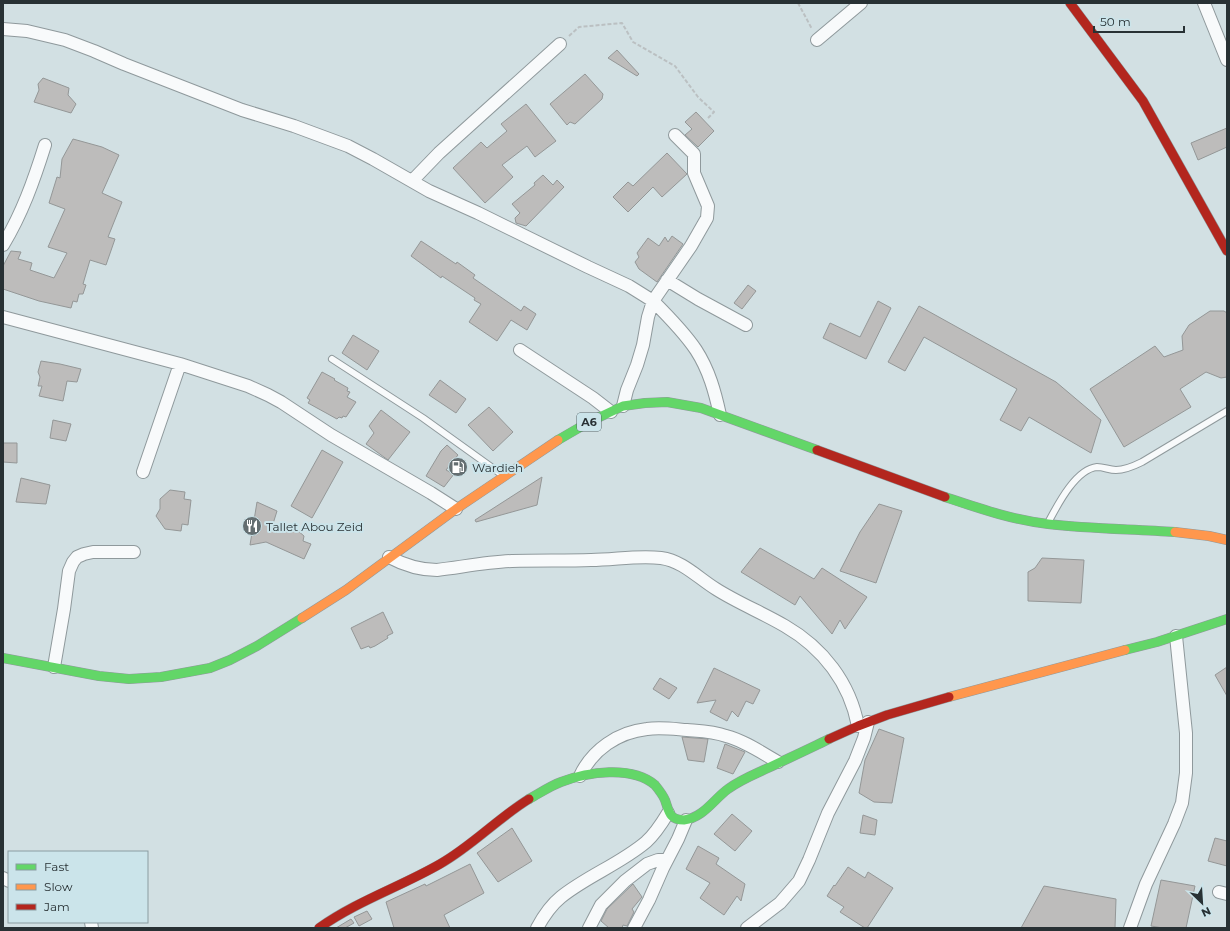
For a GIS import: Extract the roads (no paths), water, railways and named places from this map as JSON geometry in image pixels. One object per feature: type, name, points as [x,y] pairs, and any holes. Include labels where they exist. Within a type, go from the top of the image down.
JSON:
[{"type":"main road","points":[[1070,3],[1142,101],[1227,251]]},
{"type":"main road","name":"A6","points":[[3,658],[99,676],[129,679],[161,677],[210,668],[230,660],[257,646],[346,590],[456,509],[568,434],[623,406],[645,403],[667,402],[701,408],[937,494],[1013,518],[1047,524],[1179,532],[1227,540]]},
{"type":"main road","points":[[319,928],[352,906],[426,872],[442,863],[538,794],[558,784],[580,776],[618,773],[636,775],[646,779],[654,784],[662,794],[666,802],[668,813],[676,818],[686,820],[700,812],[732,786],[778,762],[863,724],[909,708],[1225,624]]},
{"type":"street","points":[[817,40],[861,3]]},
{"type":"street","points":[[1204,3],[1227,60]]},
{"type":"street","points":[[3,29],[19,30],[65,40],[242,110],[294,126],[348,146],[446,198],[511,228],[588,268],[629,286],[653,301],[670,318],[696,351],[710,378],[720,414]]},
{"type":"street","points":[[412,181],[439,153],[560,44]]},
{"type":"street","points":[[623,406],[627,390],[637,366],[653,301],[692,246],[708,218],[708,206],[694,173],[694,154],[675,135]]},
{"type":"street","points":[[3,245],[29,194],[37,172],[44,145]]},
{"type":"street","points":[[667,280],[746,325]]},
{"type":"street","points":[[3,317],[180,364],[241,383],[268,395],[456,509]]},
{"type":"street","points":[[520,350],[593,398],[611,412]]},
{"type":"street","points":[[143,472],[180,364]]},
{"type":"street","points":[[54,667],[69,571],[73,562],[80,555],[93,552],[134,552]]},
{"type":"street","points":[[389,558],[407,565],[427,570],[512,561],[662,558],[680,564],[715,589],[784,626],[805,640],[823,656],[835,670],[848,692],[856,712],[863,724],[864,738],[855,761],[828,813],[799,881],[776,906],[747,928]]},
{"type":"street","points":[[1130,928],[1146,884],[1174,824],[1182,803],[1186,773],[1186,733],[1176,636]]},
{"type":"street","points":[[580,776],[590,760],[599,750],[610,742],[624,735],[647,728],[718,733],[740,741],[778,762]]},
{"type":"street","points":[[537,928],[551,907],[561,897],[612,866],[647,841],[668,813]]},
{"type":"street","points":[[634,928],[649,900],[686,820]]},
{"type":"street","points":[[589,928],[601,905],[625,881],[647,864],[658,860],[667,860]]},
{"type":"lane","points":[[332,359],[422,418],[504,477]]},
{"type":"lane","points":[[1047,524],[1065,494],[1085,472],[1098,467],[1115,470],[1132,467],[1227,411]]},
{"type":"place","name":"Wardieh","points":[[458,467]]},
{"type":"place","name":"Tallet Abou Zeid","points":[[252,526]]}]
